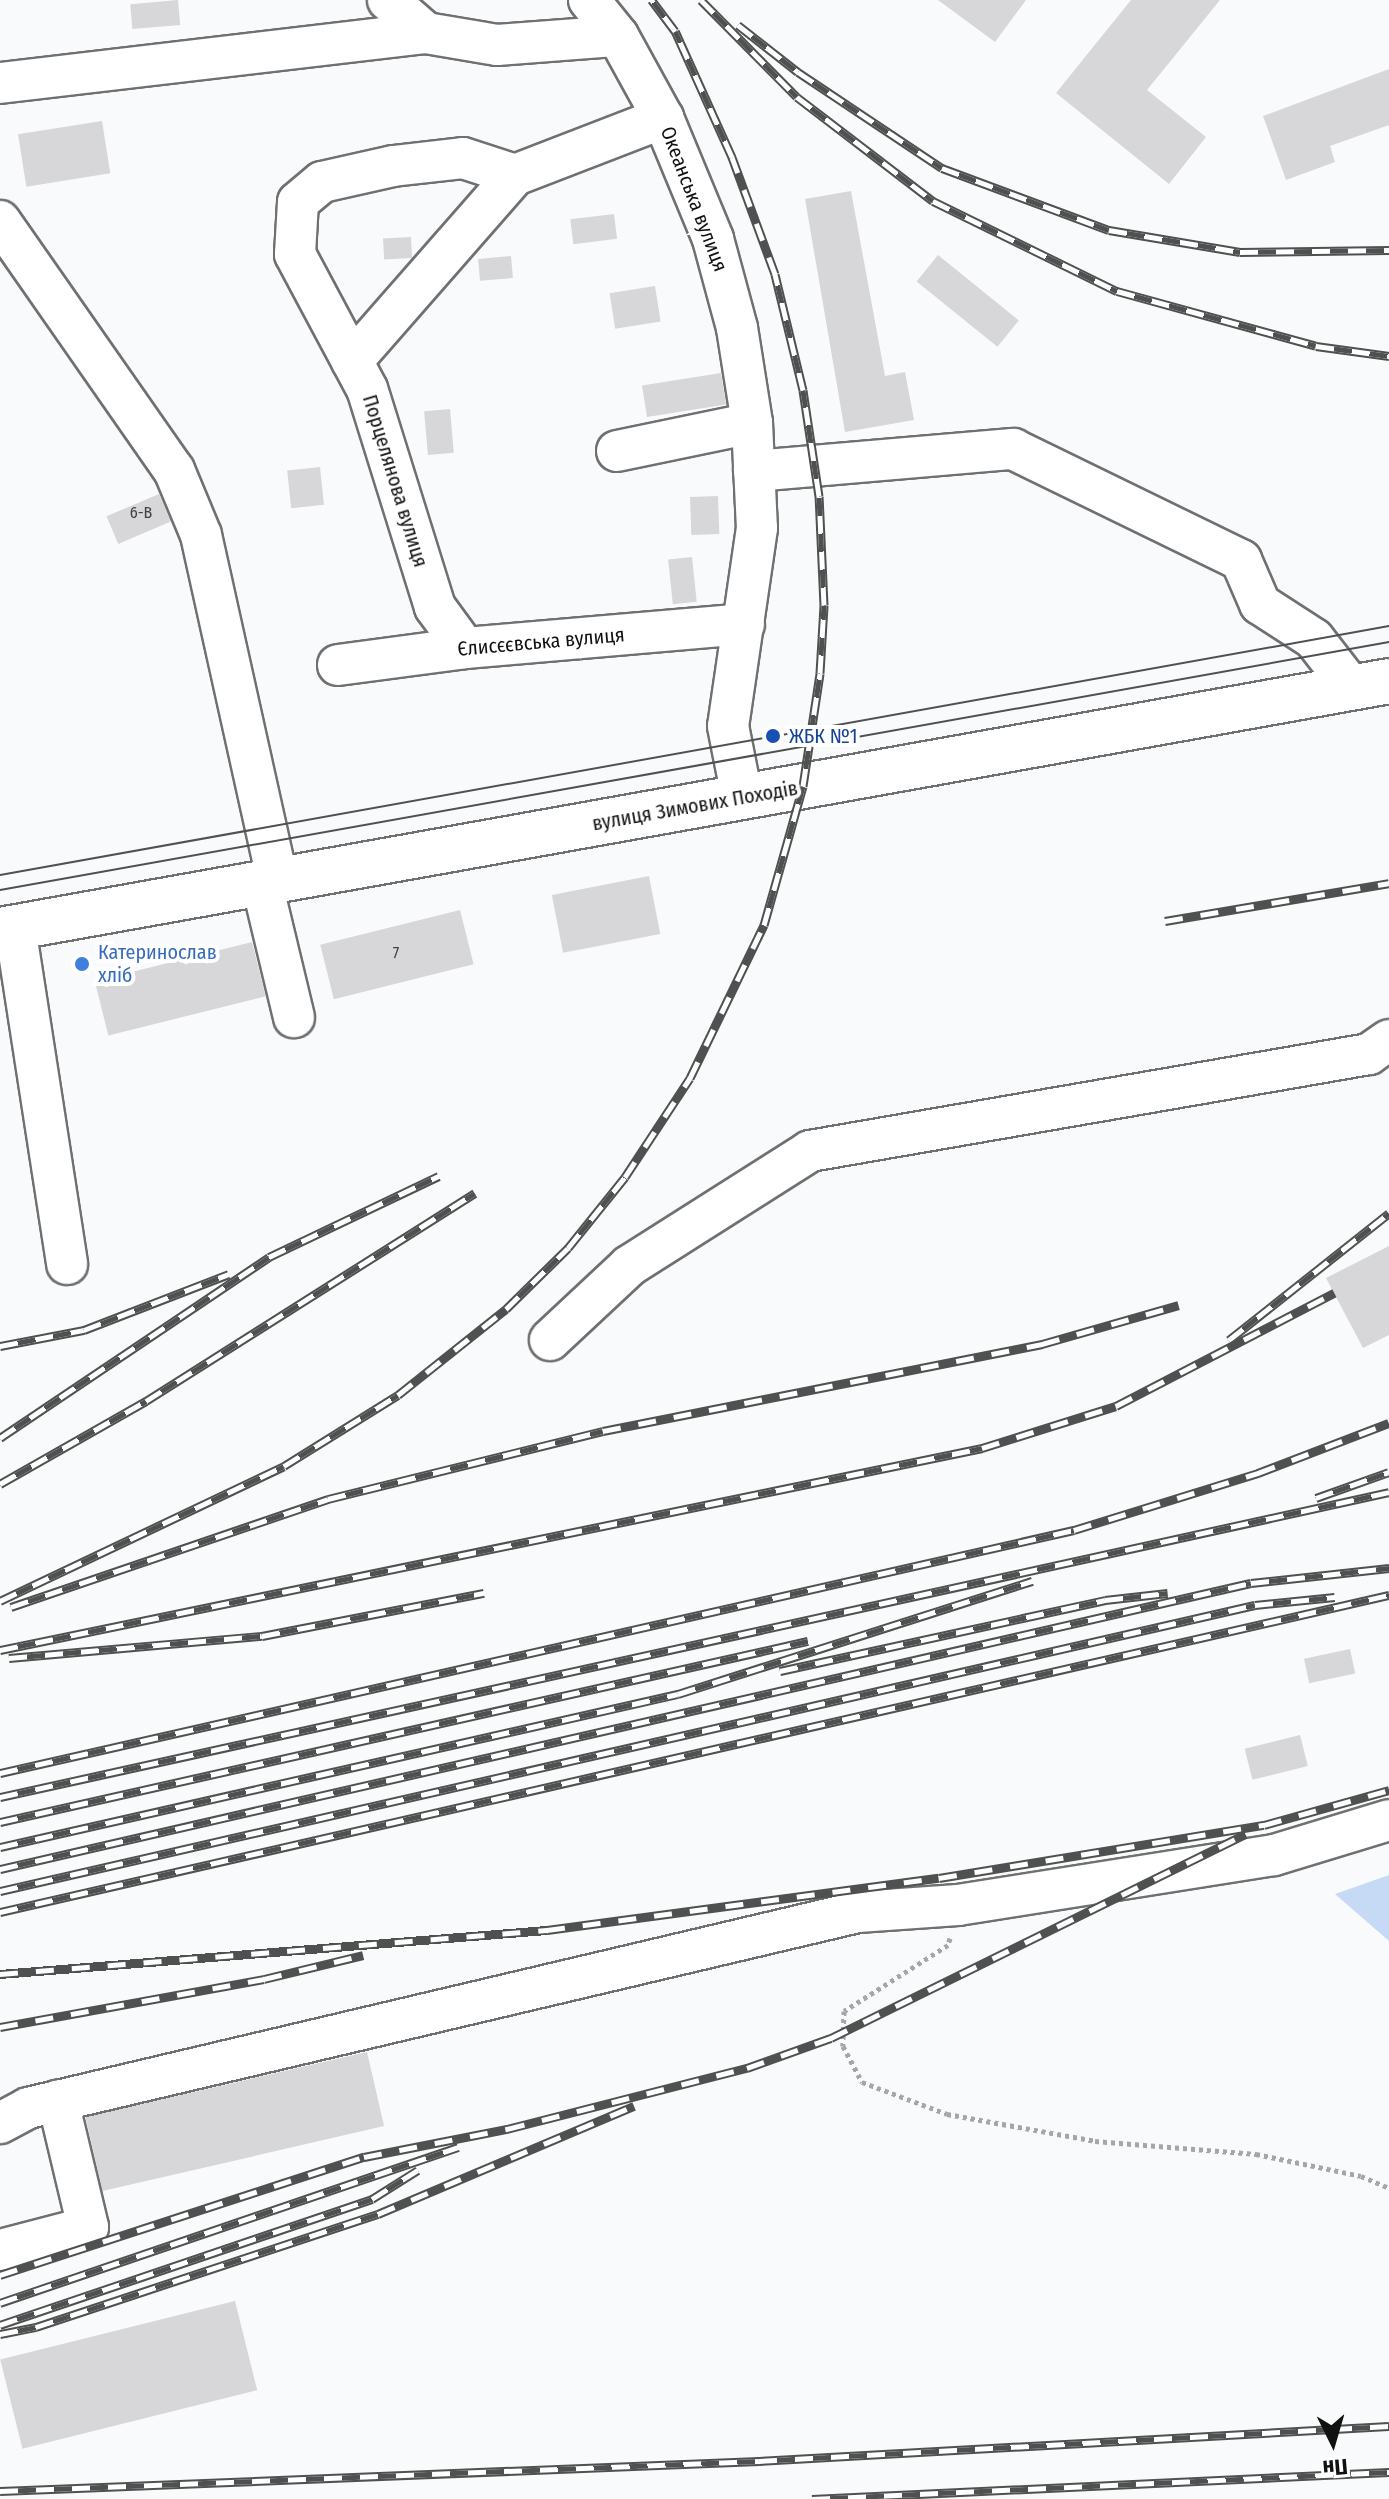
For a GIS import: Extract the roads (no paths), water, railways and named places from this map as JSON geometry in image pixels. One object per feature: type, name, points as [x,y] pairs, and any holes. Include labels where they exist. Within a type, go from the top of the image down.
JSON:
[{"type":"main road","name":"вулиця Зимових Походів","points":[[8,928],[1370,685]]},
{"type":"street","points":[[388,0],[426,33]]},
{"type":"street","name":"Океанська вулиця","points":[[589,0],[618,36],[663,118],[713,239],[737,328],[752,423],[757,528],[728,726],[742,797]]},
{"type":"street","points":[[0,83],[426,33],[497,45],[618,36]]},
{"type":"street","points":[[352,361],[515,175],[663,118]]},
{"type":"street","name":"Порцелянова вулиця","points":[[465,648],[435,607],[367,389],[295,254],[298,202],[322,182],[393,166],[463,158],[515,175]]},
{"type":"street","points":[[0,221],[174,470],[201,535],[294,1017]]},
{"type":"street","points":[[617,451],[752,423]]},
{"type":"street","points":[[754,471],[1013,449],[1241,560],[1260,604],[1314,639],[1370,685]]},
{"type":"street","name":"Єлисєєвська вулиця","points":[[338,665],[465,648],[744,624]]},
{"type":"street","points":[[8,928],[67,1264]]},
{"type":"street","points":[[550,1340],[629,1266],[810,1151],[1369,1054],[1389,1040]]},
{"type":"street","points":[[0,2123],[28,2108],[858,1912],[958,1905],[1274,1855],[1389,1820]]},
{"type":"street","points":[[0,2250],[88,2227],[58,2101]]},
{"type":"tram line","points":[[0,875],[1389,626]]},
{"type":"tram line","points":[[0,890],[1389,642]]},
{"type":"railway","points":[[0,1601],[284,1466],[398,1395],[506,1309],[568,1248],[625,1177],[690,1078],[764,925],[803,786],[820,673],[824,605],[819,496],[803,390],[775,274],[732,157],[675,31],[652,0]]},
{"type":"railway","points":[[701,0],[797,97],[933,201],[1117,291],[1316,346],[1389,356]]},
{"type":"railway","points":[[738,25],[798,72],[942,168],[1109,230],[1240,252],[1389,250]]},
{"type":"railway","points":[[1165,921],[1389,883]]},
{"type":"railway","points":[[0,1438],[269,1257],[439,1176]]},
{"type":"railway","points":[[0,1484],[146,1401],[475,1193]]},
{"type":"railway","points":[[1229,1340],[1389,1213]]},
{"type":"railway","points":[[0,1346],[84,1330],[229,1274]]},
{"type":"railway","points":[[0,1650],[982,1448],[1116,1406],[1334,1293]]},
{"type":"railway","points":[[11,1607],[328,1499],[603,1431],[1042,1344],[1179,1305]]},
{"type":"railway","points":[[0,1773],[1074,1530],[1258,1473],[1389,1423]]},
{"type":"railway","points":[[1316,1498],[1389,1472]]},
{"type":"railway","points":[[0,1797],[1389,1492]]},
{"type":"railway","points":[[0,1869],[1251,1583],[1389,1568]]},
{"type":"railway","points":[[0,1847],[678,1694],[1032,1581]]},
{"type":"railway","points":[[9,1658],[262,1636],[484,1593]]},
{"type":"railway","points":[[780,1671],[1105,1600],[1168,1593]]},
{"type":"railway","points":[[0,1912],[1389,1595]]},
{"type":"railway","points":[[0,1891],[1255,1605],[1335,1597]]},
{"type":"railway","points":[[0,1822],[808,1641]]},
{"type":"railway","points":[[0,1974],[547,1930],[939,1878],[1264,1825],[1389,1790]]},
{"type":"railway","points":[[0,2275],[364,2157],[507,2129],[747,2068],[831,2038],[1246,1834]]},
{"type":"railway","points":[[0,2027],[264,1979],[363,1955]]},
{"type":"railway","points":[[0,2334],[36,2327],[378,2214],[634,2106]]},
{"type":"railway","points":[[0,2303],[458,2147]]},
{"type":"railway","points":[[0,2325],[372,2199],[418,2170]]},
{"type":"railway","points":[[0,2491],[759,2461],[1389,2426]]},
{"type":"railway","points":[[812,2499],[1389,2472]]},
{"type":"place","name":"ЖБК №1","points":[[773,736]]},
{"type":"place","name":"Катеринослав хліб","points":[[82,964]]}]
